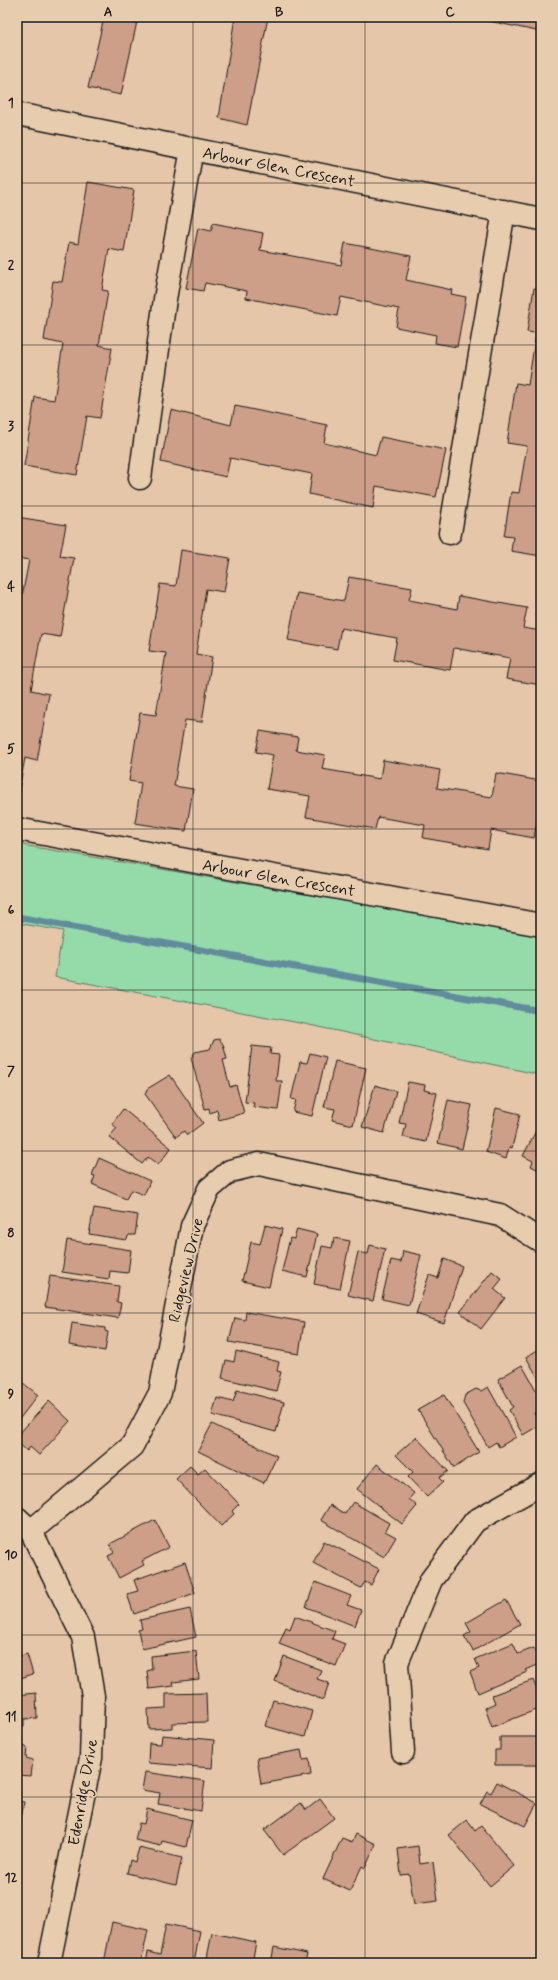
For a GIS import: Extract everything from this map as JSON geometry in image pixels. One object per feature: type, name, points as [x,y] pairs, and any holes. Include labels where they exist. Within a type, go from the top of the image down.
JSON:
[{"type":"street","name":"Arbour Glen Crescent","points":[[17,114],[541,218]]},
{"type":"street","points":[[140,478],[165,299],[192,149]]},
{"type":"street","points":[[450,532],[504,211]]},
{"type":"street","name":"Arbour Glen Crescent","points":[[17,829],[541,924]]},
{"type":"street","name":"Ridgeview Drive","points":[[24,1524],[132,1446],[160,1393],[192,1226],[209,1188],[230,1172],[259,1164],[500,1215],[541,1241]]},
{"type":"street","points":[[403,1752],[397,1663],[431,1580],[475,1521],[541,1484]]},
{"type":"street","name":"Edenridge Drive","points":[[24,1524],[83,1637],[93,1696],[91,1758],[49,1963]]},
{"type":"green space","points":[[17,844],[541,935],[541,1075],[305,1024],[55,977],[63,931],[17,923]]},
{"type":"building","points":[[104,17],[138,17],[121,95],[88,88]]},
{"type":"building","points":[[235,17],[268,17],[247,125],[219,118]]},
{"type":"building","points":[[470,17],[541,17],[541,32]]},
{"type":"building","points":[[88,182],[134,190],[124,252],[109,249],[102,290],[108,291],[99,345],[112,348],[100,418],[87,416],[77,475],[24,466],[35,397],[54,400],[63,344],[44,340],[53,281],[62,282],[69,242],[78,244]]},
{"type":"building","points":[[213,223],[263,233],[260,250],[341,265],[345,243],[411,256],[406,280],[452,290],[451,294],[466,297],[457,347],[435,343],[436,335],[396,327],[399,309],[341,297],[337,316],[246,298],[247,291],[205,283],[203,291],[186,288],[198,228],[211,231]]},
{"type":"building","points":[[534,288],[541,289],[541,556],[511,551],[513,537],[504,536],[511,492],[519,493],[527,446],[507,443],[516,383],[528,385],[536,333],[527,332]]},
{"type":"building","points":[[235,406],[327,425],[324,443],[376,455],[381,437],[446,450],[436,497],[376,486],[373,508],[309,494],[312,474],[230,458],[226,477],[161,462],[171,410],[231,425]]},
{"type":"building","points":[[17,517],[66,525],[60,556],[74,558],[60,637],[41,634],[31,690],[49,694],[37,761],[25,758],[18,795],[17,623],[29,560],[17,558]]},
{"type":"building","points":[[181,550],[230,558],[224,592],[206,589],[196,654],[212,657],[202,722],[185,720],[174,786],[193,789],[186,831],[135,823],[141,783],[129,781],[140,713],[156,715],[166,653],[149,651],[160,584],[176,586]]},
{"type":"building","points":[[349,577],[412,588],[409,600],[457,609],[459,596],[527,608],[523,628],[541,631],[541,685],[506,679],[510,658],[454,648],[450,670],[393,660],[397,638],[341,628],[337,649],[288,640],[297,593],[344,601]]},
{"type":"building","points":[[260,731],[298,737],[296,750],[325,755],[322,769],[380,779],[383,760],[440,770],[437,788],[492,797],[496,773],[541,781],[541,798],[534,838],[491,830],[488,849],[423,838],[425,825],[378,817],[375,829],[306,817],[310,796],[267,789],[273,755],[256,752]]},
{"type":"building","points":[[219,1039],[223,1044],[227,1059],[223,1060],[230,1087],[236,1085],[244,1113],[219,1120],[217,1110],[210,1113],[209,1108],[205,1109],[191,1058],[195,1052],[210,1049],[214,1040]]},
{"type":"building","points":[[252,1046],[271,1048],[270,1054],[279,1055],[276,1081],[282,1081],[278,1110],[253,1107],[254,1103],[245,1102]]},
{"type":"building","points":[[310,1053],[326,1057],[312,1116],[293,1112],[296,1100],[291,1099],[300,1062],[307,1063]]},
{"type":"building","points":[[335,1061],[366,1068],[353,1125],[332,1120],[335,1109],[324,1107]]},
{"type":"building","points":[[170,1075],[203,1123],[187,1135],[184,1131],[176,1137],[145,1094],[147,1089]]},
{"type":"building","points":[[408,1082],[425,1085],[424,1090],[437,1093],[426,1142],[403,1137],[406,1124],[399,1123]]},
{"type":"building","points":[[375,1085],[396,1091],[384,1133],[362,1127]]},
{"type":"building","points":[[448,1100],[472,1105],[462,1149],[438,1143]]},
{"type":"building","points":[[496,1108],[520,1114],[512,1148],[509,1147],[506,1159],[486,1152]]},
{"type":"building","points":[[123,1109],[171,1148],[158,1165],[148,1157],[142,1164],[109,1137],[117,1128],[112,1124]]},
{"type":"building","points":[[541,1121],[541,1171],[531,1166],[533,1161],[523,1156]]},
{"type":"building","points":[[99,1158],[150,1181],[144,1195],[131,1190],[126,1199],[92,1184],[95,1176],[92,1175]]},
{"type":"building","points":[[94,1208],[138,1215],[135,1235],[129,1235],[126,1240],[89,1234]]},
{"type":"building","points":[[265,1225],[282,1229],[269,1287],[242,1281],[251,1242],[260,1244]]},
{"type":"building","points":[[297,1229],[317,1234],[307,1277],[282,1271],[290,1238],[294,1239]]},
{"type":"building","points":[[334,1238],[350,1241],[340,1289],[314,1284],[322,1246],[332,1248]]},
{"type":"building","points":[[67,1240],[131,1250],[128,1273],[110,1271],[109,1279],[62,1272]]},
{"type":"building","points":[[370,1245],[385,1249],[373,1301],[348,1295],[358,1252],[368,1254]]},
{"type":"building","points":[[403,1251],[421,1255],[409,1305],[382,1299],[391,1260],[401,1262]]},
{"type":"building","points":[[444,1259],[462,1266],[444,1323],[416,1314],[429,1275],[438,1278]]},
{"type":"building","points":[[492,1271],[502,1279],[494,1289],[505,1298],[481,1329],[460,1312]]},
{"type":"building","points":[[50,1276],[119,1286],[117,1302],[121,1303],[118,1318],[45,1307]]},
{"type":"building","points":[[246,1312],[304,1322],[299,1354],[229,1342],[235,1318],[245,1320]]},
{"type":"building","points":[[72,1323],[105,1328],[105,1331],[108,1332],[105,1351],[69,1345]]},
{"type":"building","points":[[541,1348],[541,1383],[526,1357]]},
{"type":"building","points":[[236,1351],[279,1362],[277,1371],[281,1372],[276,1391],[222,1378],[226,1360],[234,1362]]},
{"type":"building","points":[[522,1365],[541,1399],[541,1409],[534,1413],[540,1425],[523,1435],[509,1410],[513,1407],[498,1379]]},
{"type":"building","points":[[17,1378],[38,1395],[17,1422]]},
{"type":"building","points":[[488,1387],[516,1437],[499,1447],[496,1442],[488,1447],[463,1403],[465,1395],[476,1389],[481,1391]]},
{"type":"building","points":[[237,1390],[284,1402],[276,1432],[212,1415],[217,1398],[233,1402]]},
{"type":"building","points":[[444,1395],[479,1452],[454,1468],[418,1410]]},
{"type":"building","points":[[49,1401],[70,1421],[39,1455],[30,1447],[27,1451],[17,1442],[17,1436]]},
{"type":"building","points":[[212,1424],[277,1456],[264,1483],[198,1451]]},
{"type":"building","points":[[416,1437],[448,1471],[439,1478],[443,1482],[427,1497],[408,1477],[413,1472],[396,1455]]},
{"type":"building","points":[[377,1464],[414,1493],[409,1499],[417,1506],[402,1524],[357,1489]]},
{"type":"building","points":[[190,1466],[198,1474],[205,1468],[239,1504],[232,1511],[234,1514],[221,1526],[176,1479]]},
{"type":"building","points":[[353,1502],[389,1523],[385,1531],[396,1537],[384,1557],[321,1520],[330,1505],[345,1514]]},
{"type":"building","points":[[155,1520],[169,1547],[142,1561],[144,1565],[119,1578],[108,1556],[114,1553],[110,1544]]},
{"type":"building","points":[[324,1541],[379,1569],[371,1585],[365,1582],[361,1588],[313,1563]]},
{"type":"building","points":[[185,1562],[195,1593],[134,1614],[127,1594],[138,1591],[134,1580]]},
{"type":"building","points":[[315,1582],[351,1596],[347,1605],[361,1610],[355,1626],[306,1607]]},
{"type":"building","points":[[506,1600],[520,1624],[473,1651],[464,1636],[471,1632],[466,1623]]},
{"type":"building","points":[[190,1609],[196,1637],[142,1649],[138,1630],[142,1629],[140,1620]]},
{"type":"building","points":[[295,1616],[335,1631],[332,1639],[345,1644],[336,1666],[279,1644],[286,1627],[290,1629]]},
{"type":"building","points":[[513,1643],[518,1654],[534,1648],[541,1663],[525,1670],[527,1672],[478,1693],[470,1672],[479,1668],[475,1659]]},
{"type":"building","points":[[196,1651],[199,1679],[173,1682],[174,1686],[149,1689],[147,1671],[152,1669],[151,1656]]},
{"type":"building","points":[[27,1654],[33,1674],[17,1679],[17,1657]]},
{"type":"building","points":[[284,1656],[321,1670],[317,1679],[329,1683],[323,1700],[275,1681]]},
{"type":"building","points":[[533,1680],[541,1700],[541,1708],[492,1727],[485,1708],[495,1703],[492,1695]]},
{"type":"building","points":[[36,1693],[37,1718],[24,1719],[24,1726],[17,1727],[17,1695]]},
{"type":"building","points":[[206,1693],[207,1722],[172,1723],[172,1728],[149,1729],[148,1709],[166,1708],[166,1694]]},
{"type":"building","points":[[273,1700],[312,1711],[305,1737],[265,1726]]},
{"type":"building","points":[[162,1735],[214,1740],[212,1768],[148,1763],[149,1743],[161,1744]]},
{"type":"building","points":[[500,1737],[541,1737],[541,1765],[495,1765],[495,1750],[500,1750]]},
{"type":"building","points":[[17,1746],[27,1747],[26,1758],[33,1760],[31,1776],[17,1775]]},
{"type":"building","points":[[301,1750],[303,1760],[309,1759],[311,1775],[261,1784],[257,1758]]},
{"type":"building","points":[[145,1772],[205,1781],[201,1811],[158,1804],[160,1793],[142,1790]]},
{"type":"building","points":[[497,1782],[537,1803],[525,1826],[480,1804],[487,1791],[491,1793]]},
{"type":"building","points":[[320,1799],[334,1818],[283,1855],[264,1830],[301,1803],[306,1810]]},
{"type":"building","points":[[17,1801],[24,1802],[21,1819],[17,1819]]},
{"type":"building","points":[[147,1809],[192,1820],[186,1847],[162,1841],[161,1846],[135,1840],[139,1823],[144,1824]]},
{"type":"building","points":[[467,1820],[475,1831],[481,1826],[514,1866],[490,1886],[449,1835]]},
{"type":"building","points":[[356,1834],[376,1844],[365,1868],[362,1866],[350,1891],[323,1879],[342,1838],[352,1842]]},
{"type":"building","points":[[418,1846],[420,1864],[433,1862],[438,1901],[414,1904],[409,1874],[401,1875],[398,1849]]},
{"type":"building","points":[[139,1848],[182,1858],[176,1885],[127,1873],[130,1860],[135,1862]]},
{"type":"building","points":[[112,1922],[148,1930],[141,1963],[104,1963]]},
{"type":"building","points":[[166,1924],[200,1931],[194,1963],[146,1963],[148,1952],[160,1955]]},
{"type":"building","points":[[212,1933],[256,1942],[252,1963],[206,1963]]},
{"type":"building","points":[[274,1947],[307,1954],[305,1963],[271,1963]]},
{"type":"building","points":[[327,1959],[348,1963],[326,1963]]},
{"type":"waterway","points":[[17,917],[541,1011]]}]
